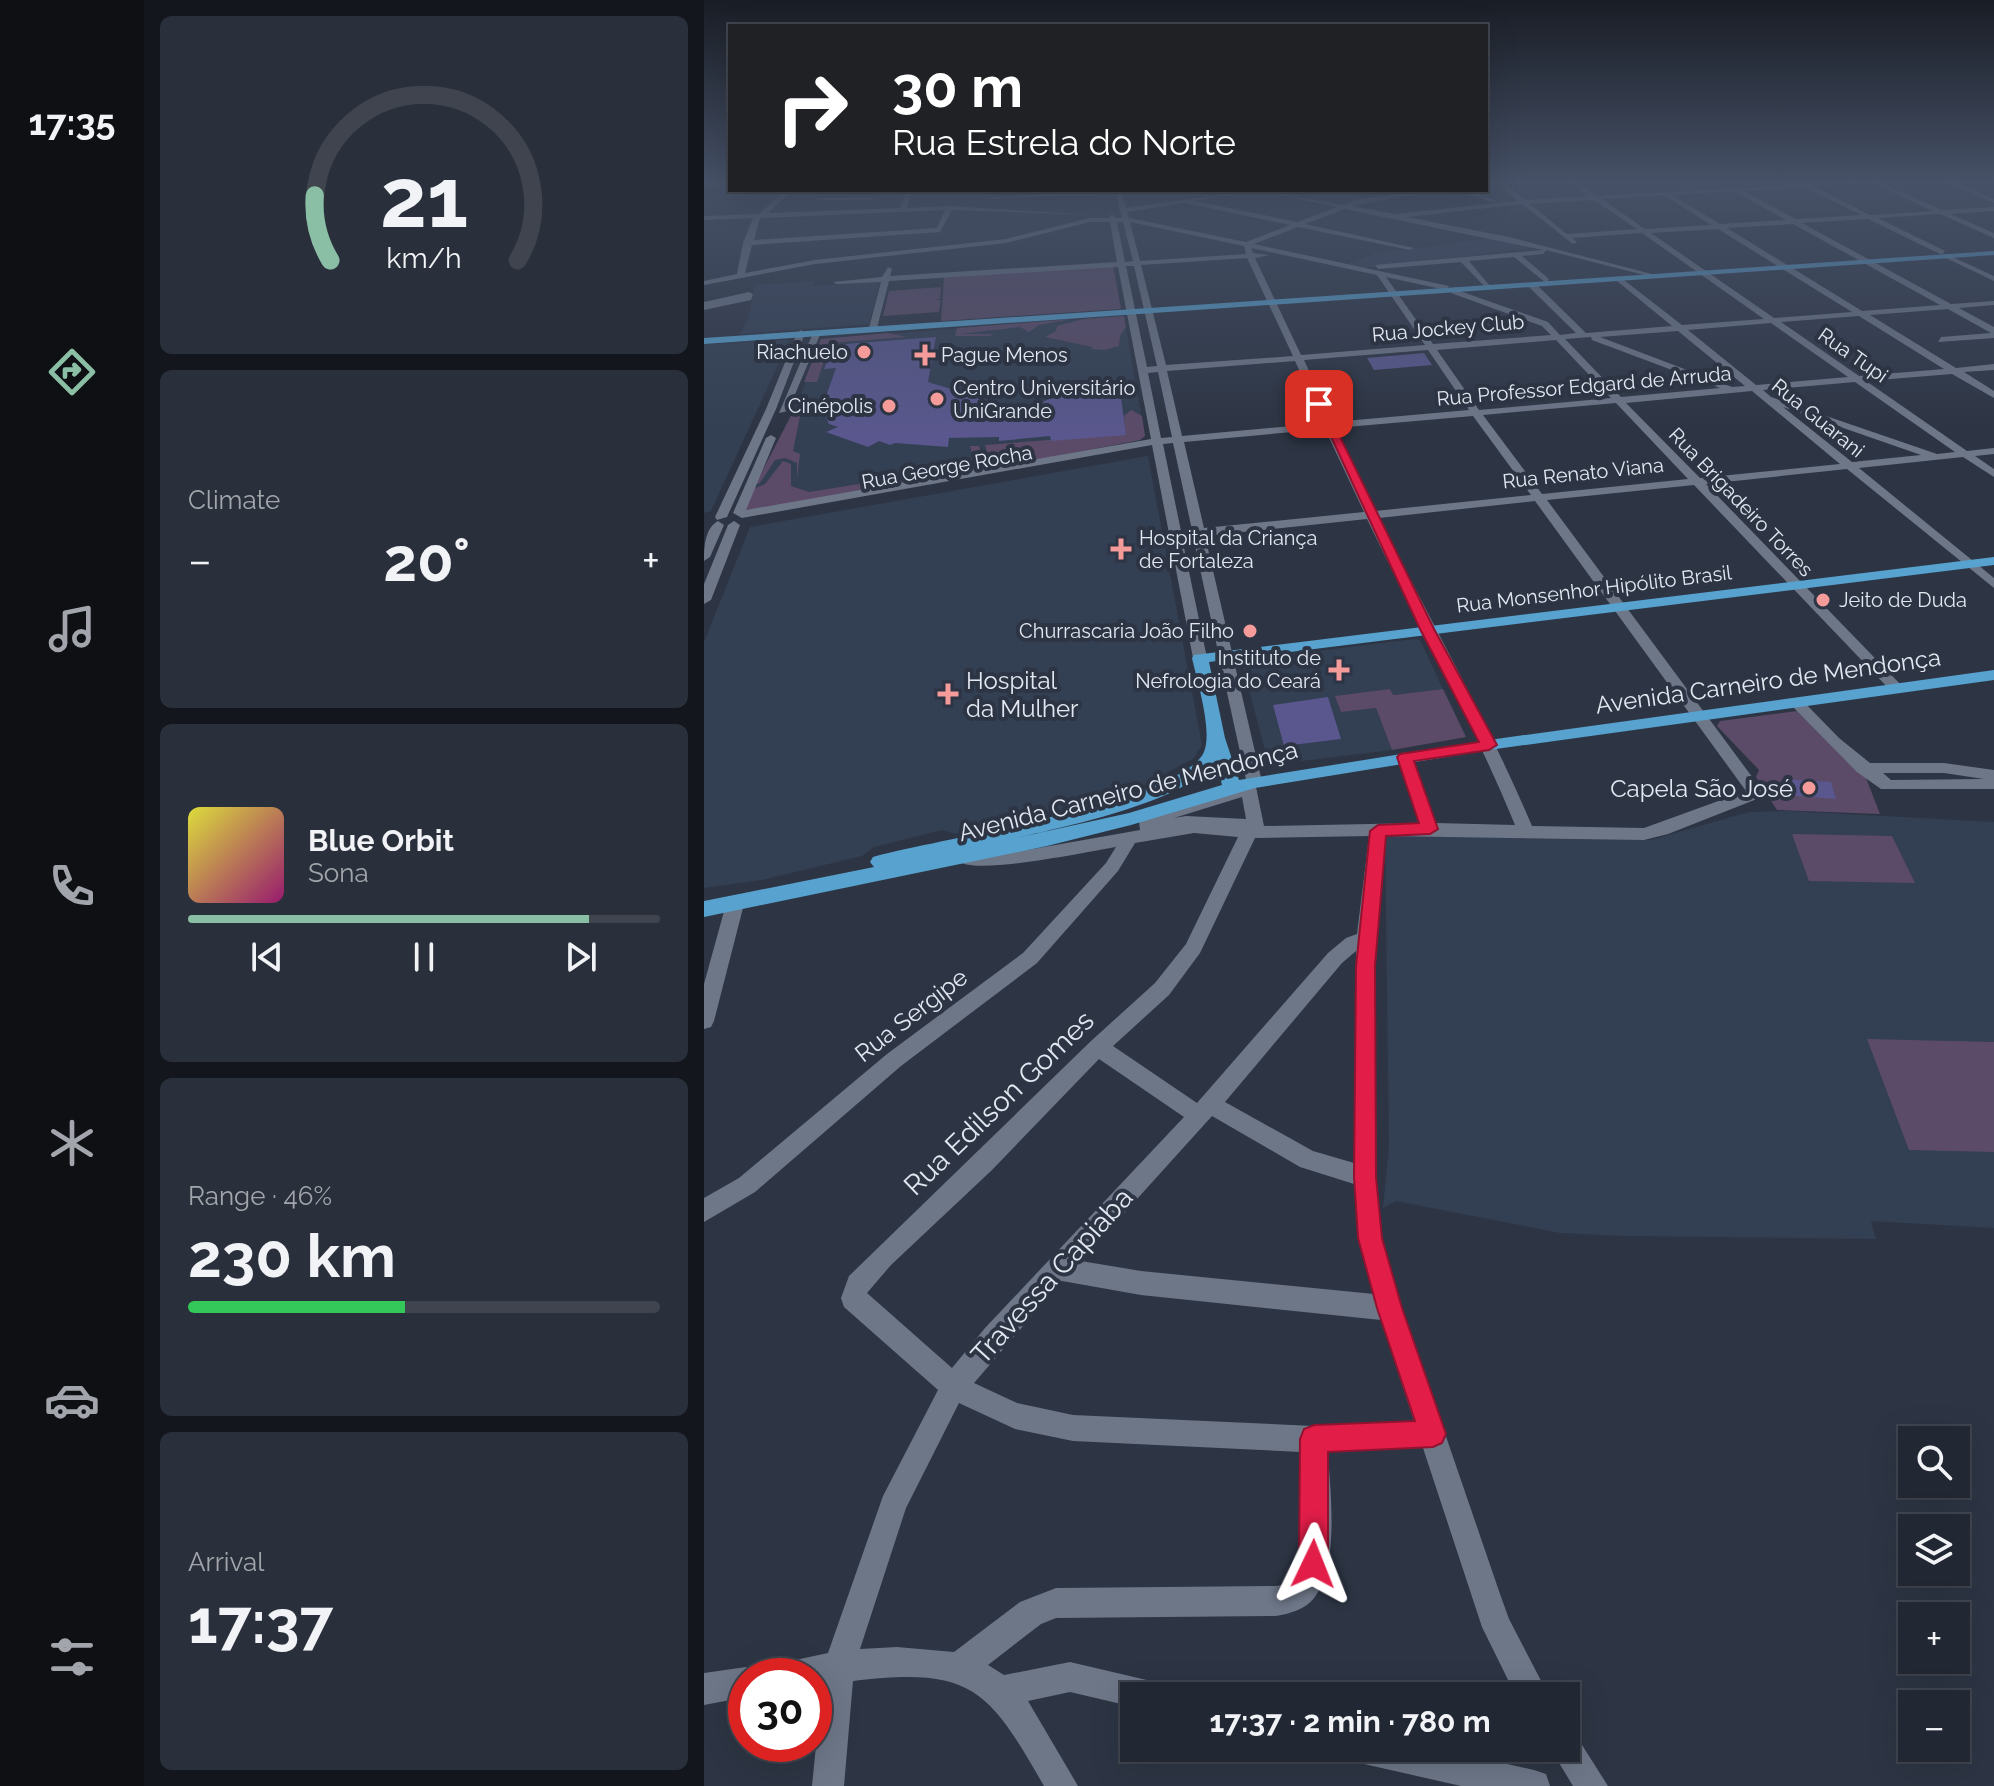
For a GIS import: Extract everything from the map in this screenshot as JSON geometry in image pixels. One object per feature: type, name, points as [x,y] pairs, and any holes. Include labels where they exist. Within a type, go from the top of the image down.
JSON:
[{"type":"main road","points":[[800,335],[1795,265]]},
{"type":"main road","points":[[1450,290],[1702,272]]},
{"type":"main road","points":[[704,339],[816,335],[1132,311]]},
{"type":"main road","name":"Rua Monsenhor Hipólito Brasil","points":[[1200,658],[1994,561]]},
{"type":"main road","points":[[1200,658],[1216,738],[1223,752],[1232,789]]},
{"type":"main road","name":"Avenida Carneiro de Mendonça","points":[[704,909],[951,861],[1131,819],[1254,782],[1405,757],[1994,675]]},
{"type":"main road","name":"Avenida Carneiro de Mendonça","points":[[704,898],[784,884],[1136,800],[1201,767],[1211,755],[1216,738]]},
{"type":"street","points":[[706,284],[806,265]]},
{"type":"street","points":[[873,328],[889,265]]},
{"type":"street","points":[[837,282],[886,279],[980,265]]},
{"type":"street","points":[[1122,265],[1200,658]]},
{"type":"street","points":[[1136,265],[1149,311],[1254,782]]},
{"type":"street","points":[[1255,265],[1427,629],[1489,745],[1526,831]]},
{"type":"street","points":[[1345,265],[1362,269],[1399,265]]},
{"type":"street","points":[[1468,265],[1486,286]]},
{"type":"street","points":[[1528,265],[1546,281]]},
{"type":"street","points":[[1614,265],[1648,274]]},
{"type":"street","name":"Rua Tupi","points":[[1692,265],[1994,476]]},
{"type":"street","points":[[1874,265],[1952,306],[1994,333]]},
{"type":"street","points":[[1966,265],[1994,279]]},
{"type":"street","points":[[723,269],[742,266],[740,276]]},
{"type":"street","points":[[1784,266],[1994,395]]},
{"type":"street","name":"Rua Brigadeiro Torres","points":[[1362,269],[1450,290],[1545,324],[1897,689]]},
{"type":"street","points":[[951,861],[1027,856],[1194,827],[1644,834],[1662,830],[1756,793],[1537,498],[1380,274]]},
{"type":"street","points":[[706,284],[756,275]]},
{"type":"street","name":"Rua Guarani","points":[[1620,279],[1676,328],[1994,584]]},
{"type":"street","points":[[1532,285],[1586,336],[1734,391]]},
{"type":"street","points":[[704,295],[749,286]]},
{"type":"street","name":"Rua Jockey Club","points":[[1144,370],[1994,303]]},
{"type":"street","points":[[704,316],[748,307]]},
{"type":"street","points":[[1941,340],[1994,333]]},
{"type":"street","points":[[704,557],[800,335]]},
{"type":"street","points":[[704,600],[816,335]]},
{"type":"street","name":"Rua Professor Edgard de Arruda","points":[[1158,445],[1994,367]]},
{"type":"street","points":[[779,388],[793,387]]},
{"type":"street","points":[[1762,397],[1994,476]]},
{"type":"street","name":"Rua George Rocha","points":[[719,521],[1158,445]]},
{"type":"street","name":"Rua Renato Viana","points":[[1175,535],[1994,451]]},
{"type":"street","points":[[1172,519],[1194,517]]},
{"type":"street","points":[[704,521],[719,521]]},
{"type":"street","points":[[704,529],[719,521]]},
{"type":"street","points":[[1181,558],[1203,555]]},
{"type":"street","points":[[1797,703],[1863,768],[1891,786],[1994,784]]},
{"type":"street","points":[[1405,757],[1430,829]]},
{"type":"street","points":[[1863,768],[1944,768],[1994,775]]},
{"type":"street","points":[[1249,789],[1253,828],[1186,822],[1148,829],[1147,821],[1249,789]]},
{"type":"street","name":"Rua Edilson Gomes","points":[[1253,828],[1183,963],[1162,989],[1098,1047],[984,1163],[883,1257],[853,1292],[854,1301],[954,1387],[1015,1416],[1073,1428],[1314,1439],[1433,1434]]},
{"type":"street","points":[[1378,831],[1366,938],[1365,1177],[1370,1238],[1390,1308],[1497,1627],[1526,1682]]},
{"type":"street","name":"Rua Sergipe","points":[[704,1211],[747,1185],[894,1060],[1030,958],[1112,867],[1129,839]]},
{"type":"street","points":[[704,1021],[735,904]]},
{"type":"street","name":"Travessa Capiaba","points":[[828,1786],[839,1667],[875,1551],[910,1468],[954,1387],[994,1337],[1205,1110],[1335,958],[1353,943],[1366,938]]},
{"type":"street","points":[[1098,1047],[1205,1110],[1308,1160],[1365,1177]]},
{"type":"street","points":[[1059,1269],[1141,1283],[1390,1308]]},
{"type":"street","points":[[957,1669],[1031,1613],[1056,1603],[1276,1601],[1293,1597],[1305,1587],[1313,1564],[1314,1439]]},
{"type":"street","points":[[832,1668],[918,1663],[957,1669],[1001,1691],[1062,1786]]},
{"type":"street","points":[[1001,1691],[1070,1677],[1120,1687]]},
{"type":"street","points":[[704,1689],[728,1685]]},
{"type":"street","points":[[1427,1762],[1534,1786]]},
{"type":"street","points":[[1576,1762],[1592,1786]]},
{"type":"shaded area","points":[[1113,265],[1121,309],[941,321],[944,277]]},
{"type":"shaded area","points":[[1353,265],[1386,265],[1364,268]]},
{"type":"shaded area","points":[[815,281],[814,286],[880,281],[869,324],[740,334],[749,317],[755,285]]},
{"type":"shaded area","points":[[941,287],[940,299],[934,300],[941,300],[939,312],[883,316],[889,291]]},
{"type":"shaded area","points":[[1124,316],[1145,436],[1140,440],[744,511],[800,397],[821,339]]},
{"type":"shaded area","points":[[1124,316],[1126,327],[1120,336],[1119,346],[1104,350],[1045,337],[1056,331],[1057,326],[1083,319]]},
{"type":"shaded area","points":[[1073,319],[1039,325],[1029,332],[1020,327],[960,334],[993,334],[990,336],[955,336],[957,328]]},
{"type":"shaded area","points":[[888,333],[907,337],[830,343],[817,382],[804,382],[821,339]]},
{"type":"shaded area","points":[[789,341],[711,511],[704,513],[704,344]]},
{"type":"shaded area","points":[[795,408],[801,411],[793,451],[800,454],[797,479],[797,463],[785,458],[775,460],[760,483],[755,485]]},
{"type":"shaded area","points":[[1131,410],[1142,416],[1145,436],[1140,440],[992,469],[985,445],[1125,434],[1124,416]]},
{"type":"shaded area","points":[[970,446],[979,446],[986,470],[744,511],[753,489],[765,484],[783,461],[791,464],[791,486],[809,492],[976,465]]},
{"type":"shaded area","name":"Hospital da Mulher","points":[[1148,456],[1202,745],[1194,758],[1126,795],[955,834],[942,830],[874,847],[862,856],[762,880],[704,888],[704,642],[750,527]]},
{"type":"shaded area","points":[[1420,640],[1443,689],[1393,695],[1341,712],[1376,708],[1392,750],[1269,765],[1242,664],[1244,660]]},
{"type":"shaded area","points":[[1390,689],[1393,695],[1443,689],[1466,737],[1392,750],[1376,708],[1341,712],[1335,696]]},
{"type":"shaded area","points":[[1797,711],[1866,778],[1880,814],[1777,810],[1756,777],[1759,770],[1717,726],[1720,721]]},
{"type":"shaded area","points":[[1789,811],[1994,822],[1994,1228],[1871,1221],[1876,1239],[1624,1236],[1560,1233],[1396,1201],[1383,1208],[1389,1147],[1385,832],[1651,840],[1749,812]]},
{"type":"shaded area","points":[[1792,834],[1892,836],[1915,883],[1809,881]]},
{"type":"shaded area","points":[[1867,1039],[1994,1042],[1994,1152],[1909,1150]]},
{"type":"building","points":[[936,337],[928,382],[1023,411],[1049,399],[1049,395],[1120,390],[1126,435],[1051,441],[1050,436],[999,441],[999,437],[949,438],[948,447],[890,445],[879,441],[868,447],[826,432],[838,427],[829,424],[819,403],[824,402],[836,368],[824,369],[833,345]]},
{"type":"building","points":[[1424,353],[1432,365],[1374,370],[1367,358]]},
{"type":"building","points":[[1328,697],[1341,739],[1284,746],[1273,705]]},
{"type":"building","name":"Capela São José","points":[[1783,779],[1831,782],[1836,799],[1786,795]]},
{"type":"place","name":"Riachuelo","points":[[864,352]]},
{"type":"place","name":"Pague Menos","points":[[925,355]]},
{"type":"place","name":"Centro Universitário UniGrande","points":[[937,399]]},
{"type":"place","name":"Cinépolis","points":[[889,406]]},
{"type":"place","name":"Hospital da Criança de Fortaleza","points":[[1121,549]]},
{"type":"place","name":"Jeito de Duda","points":[[1823,600]]},
{"type":"place","name":"Churrascaria João Filho","points":[[1250,631]]},
{"type":"place","name":"Instituto de Nefrologia do Ceará","points":[[1339,670]]},
{"type":"place","name":"Hospital da Mulher","points":[[948,694]]},
{"type":"place","name":"Capela São José","points":[[1809,788]]},
{"type":"route","points":[[1313,1564],[1316,1501],[1314,1439],[1433,1434],[1370,1238],[1365,1177],[1365,966],[1378,831],[1430,829],[1405,757],[1489,745],[1427,629],[1319,404]]}]
